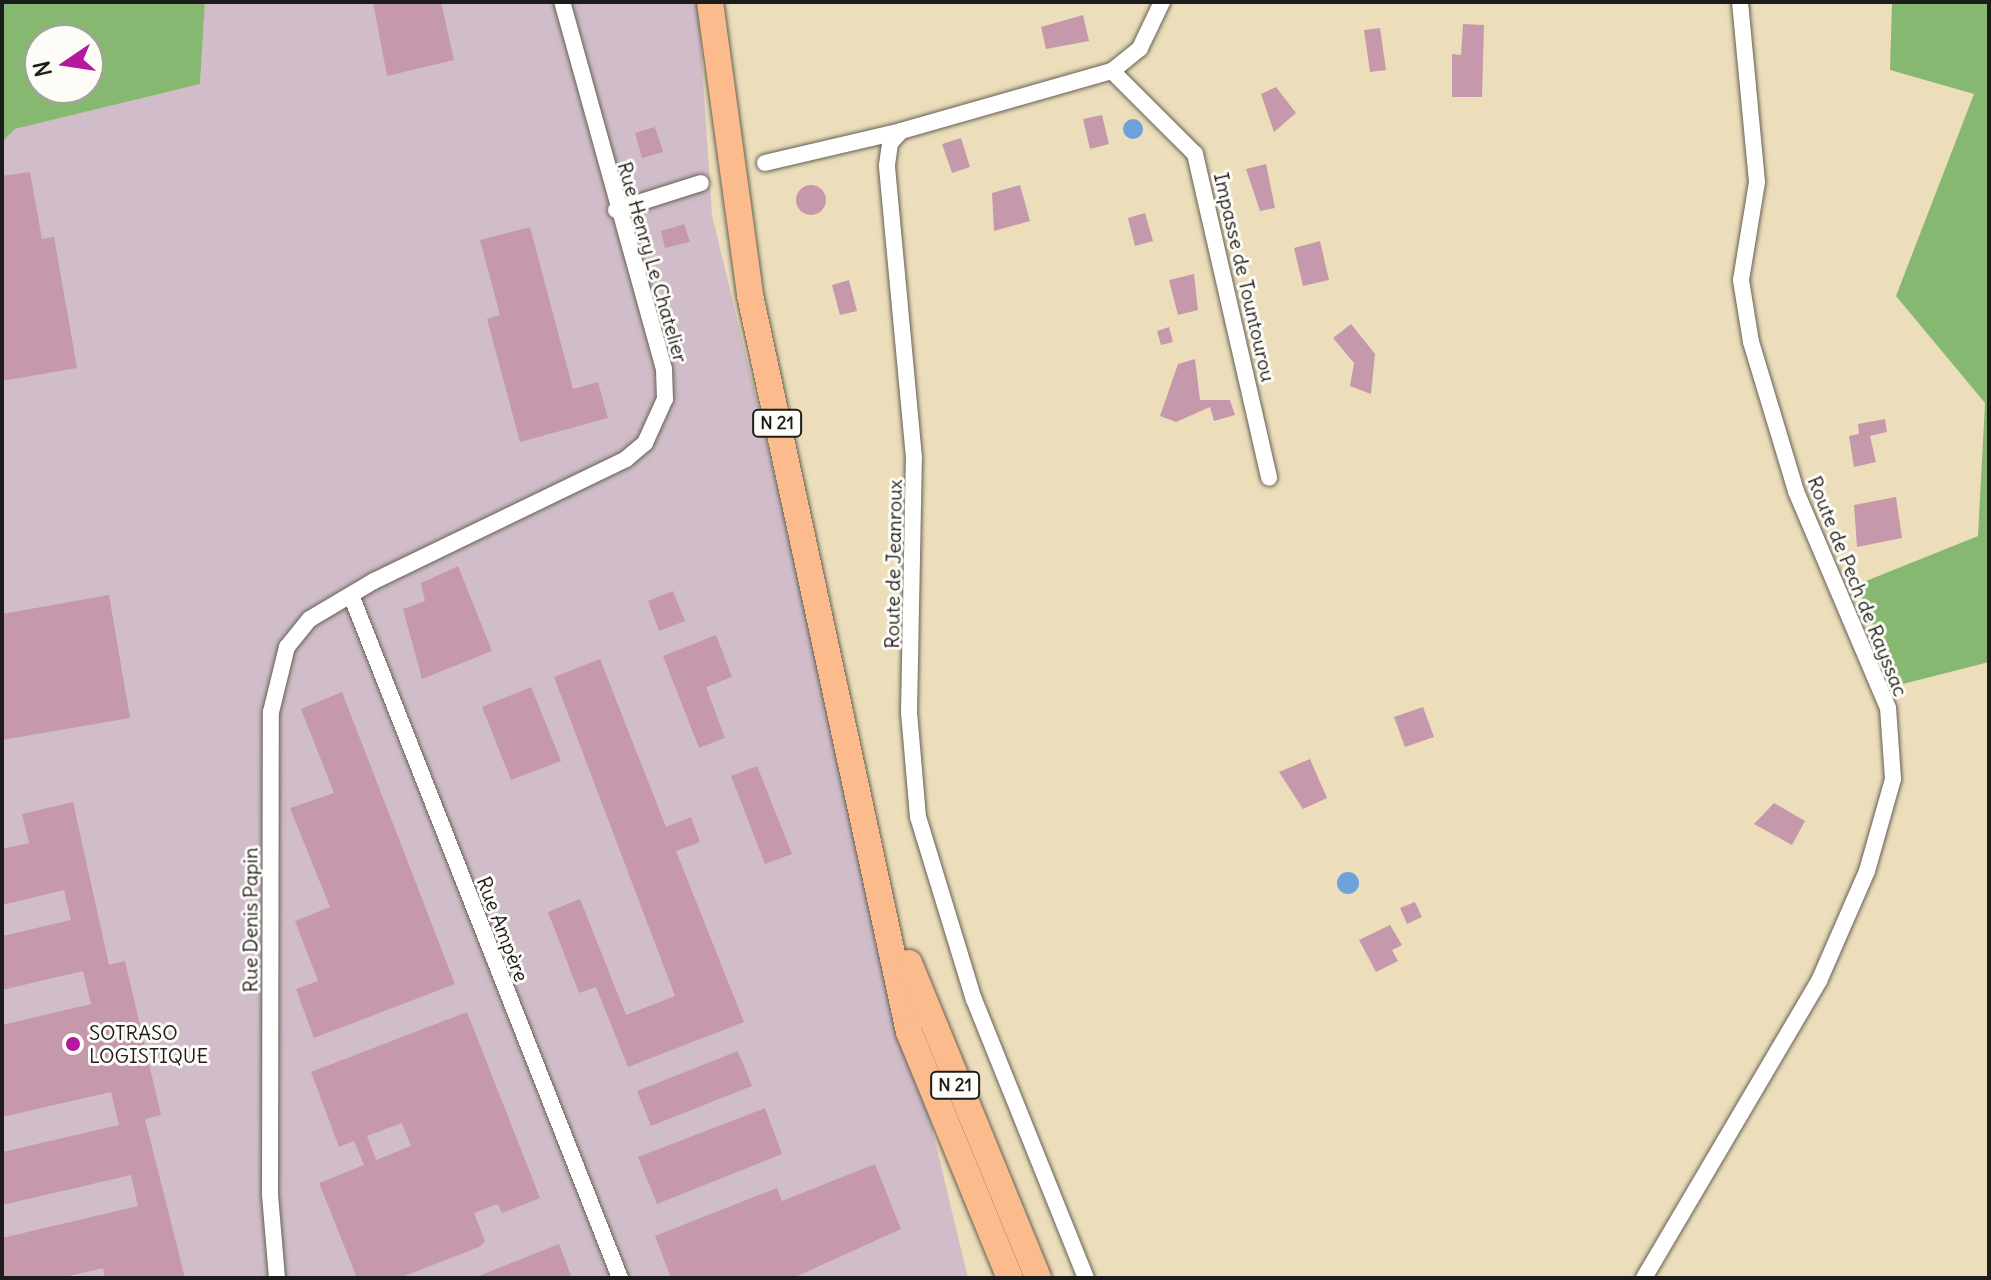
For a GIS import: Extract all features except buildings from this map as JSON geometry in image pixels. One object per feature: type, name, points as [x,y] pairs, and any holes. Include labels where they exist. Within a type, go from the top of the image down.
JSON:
[{"type":"main road","name":"N 21","points":[[710,2],[750,295],[882,888],[909,1032],[1010,1278]]},
{"type":"main road","name":"N 21","points":[[882,888],[981,1150],[1038,1278]]},
{"type":"street","name":"Rue Henry Le Chatelier","points":[[351,595],[645,443],[665,399],[664,369],[616,210],[562,2]]},
{"type":"street","points":[[765,163],[901,131],[1112,71],[1140,48],[1162,2]]},
{"type":"street","name":"Route de Pech de Rayssac","points":[[1644,1278],[1819,981],[1867,871],[1893,779],[1888,708],[1796,491],[1751,342],[1741,280],[1757,182],[1740,2]]},
{"type":"street","name":"Impasse de Tountourou","points":[[1112,71],[1195,154],[1269,478]]},
{"type":"street","name":"Route de Jeanroux","points":[[901,131],[890,143],[887,165],[914,458],[909,713],[918,817],[974,1000],[1086,1278]]},
{"type":"street","points":[[616,210],[701,183]]},
{"type":"street","name":"Rue Denis Papin","points":[[277,1278],[270,1194],[271,712],[287,647],[310,619],[351,595]]},
{"type":"street","name":"Rue Ampère","points":[[351,595],[620,1278]]},
{"type":"shaded area","points":[[205,2],[698,2],[712,215],[968,1278],[2,1278],[2,142],[15,129],[200,84]]},
{"type":"green space","points":[[2,2],[205,2],[200,84],[15,129],[2,142]]},
{"type":"green space","points":[[1892,2],[1989,2],[1989,662],[1899,685],[1856,585],[1978,536],[1985,403],[1896,296],[1974,94],[1890,70]]},
{"type":"water","points":[[1133,119],[1140,122],[1143,129],[1140,136],[1133,139],[1126,136],[1123,129],[1126,122]]},
{"type":"water","points":[[1348,872],[1356,875],[1359,883],[1356,891],[1348,894],[1340,891],[1337,883],[1340,875]]},
{"type":"place","name":"SOTRASO LOGISTIQUE","points":[[73,1044]]}]
